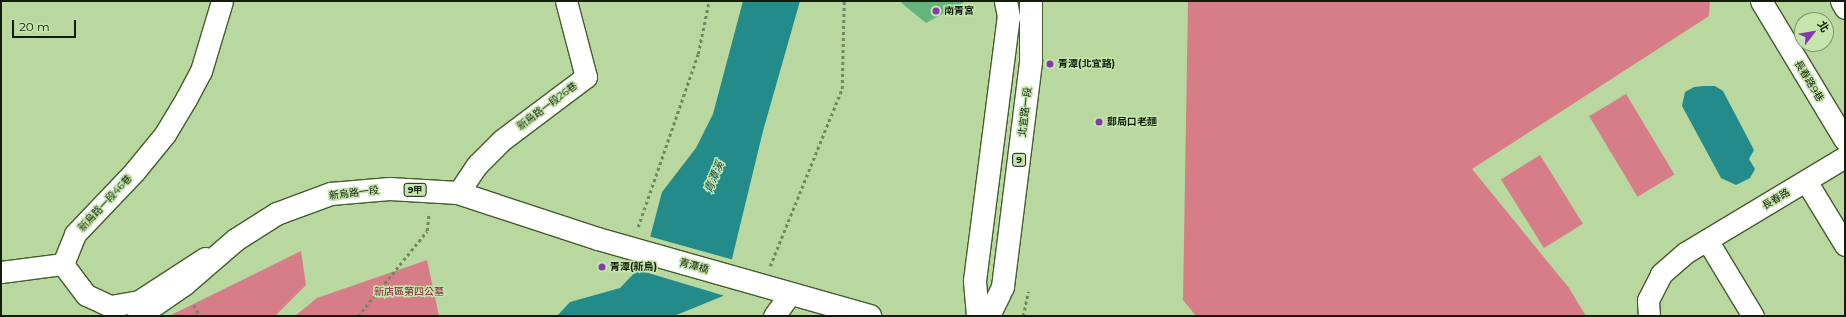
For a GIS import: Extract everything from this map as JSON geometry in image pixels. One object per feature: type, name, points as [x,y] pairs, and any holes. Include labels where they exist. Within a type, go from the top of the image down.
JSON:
[{"type":"main road","points":[[978,316],[976,281],[1009,17],[1006,1]]},
{"type":"main road","name":"北宜路一段","points":[[989,316],[1003,287],[1031,61],[1031,1]]},
{"type":"main road","name":"新烏路一段","points":[[139,316],[184,285],[236,240],[277,214],[331,194],[390,189],[458,193],[598,239]]},
{"type":"main road","name":"青潭橋","points":[[598,239],[790,294]]},
{"type":"main road","name":"9甲","points":[[790,294],[870,316]]},
{"type":"street","name":"新烏路一段46巷","points":[[63,264],[75,234],[134,172],[165,134],[201,72],[222,1]]},
{"type":"street","name":"新烏路一段26巷","points":[[458,193],[477,165],[502,140],[586,77],[566,1]]},
{"type":"street","name":"長春路9巷","points":[[1761,1],[1845,140]]},
{"type":"street","points":[[1841,1],[1845,8]]},
{"type":"street","name":"長春路","points":[[1648,316],[1648,300],[1661,274],[1685,253],[1845,157]]},
{"type":"street","points":[[1806,181],[1845,244]]},
{"type":"street","points":[[1,272],[63,264],[86,294],[110,306],[139,301],[236,240]]},
{"type":"street","points":[[1707,240],[1753,316]]},
{"type":"street","points":[[774,316],[790,294]]},
{"type":"path","points":[[631,249],[698,54],[709,1]]},
{"type":"path","points":[[762,285],[842,89],[844,1]]},
{"type":"path","points":[[358,316],[426,231],[432,191]]},
{"type":"path","points":[[1023,316],[1028,292]]},
{"type":"green space","points":[[1188,1],[1710,1],[1709,16],[1472,169],[1569,288],[1586,316],[1196,316],[1183,300]]},
{"type":"green space","points":[[1626,94],[1674,175],[1638,197],[1589,116]]},
{"type":"green space","points":[[1540,155],[1583,224],[1544,248],[1501,179]]},
{"type":"green space","points":[[301,251],[306,285],[275,316],[169,316]]},
{"type":"green space","name":"新店區第四公墓","points":[[427,260],[439,316],[295,316],[317,298]]},
{"type":"water","name":"青潭溪","points":[[743,1],[800,1],[763,131],[723,296],[674,316],[557,316],[570,302],[620,288],[643,264],[662,192],[696,148],[713,114]]},
{"type":"water","points":[[1715,86],[1723,91],[1754,150],[1749,159],[1755,169],[1750,178],[1736,185],[1721,178],[1682,106],[1685,92],[1694,87]]},
{"type":"pier","points":[[648,236],[734,260],[725,296],[635,269],[641,262]]},
{"type":"building","points":[[899,1],[966,1],[926,23]]},
{"type":"place","name":"南青宮","points":[[936,11]]},
{"type":"place","name":"青潭(北宜路)","points":[[1050,64]]},
{"type":"place","name":"郵局口老麵","points":[[1099,122]]},
{"type":"place","name":"青潭(新烏)","points":[[602,267]]}]
